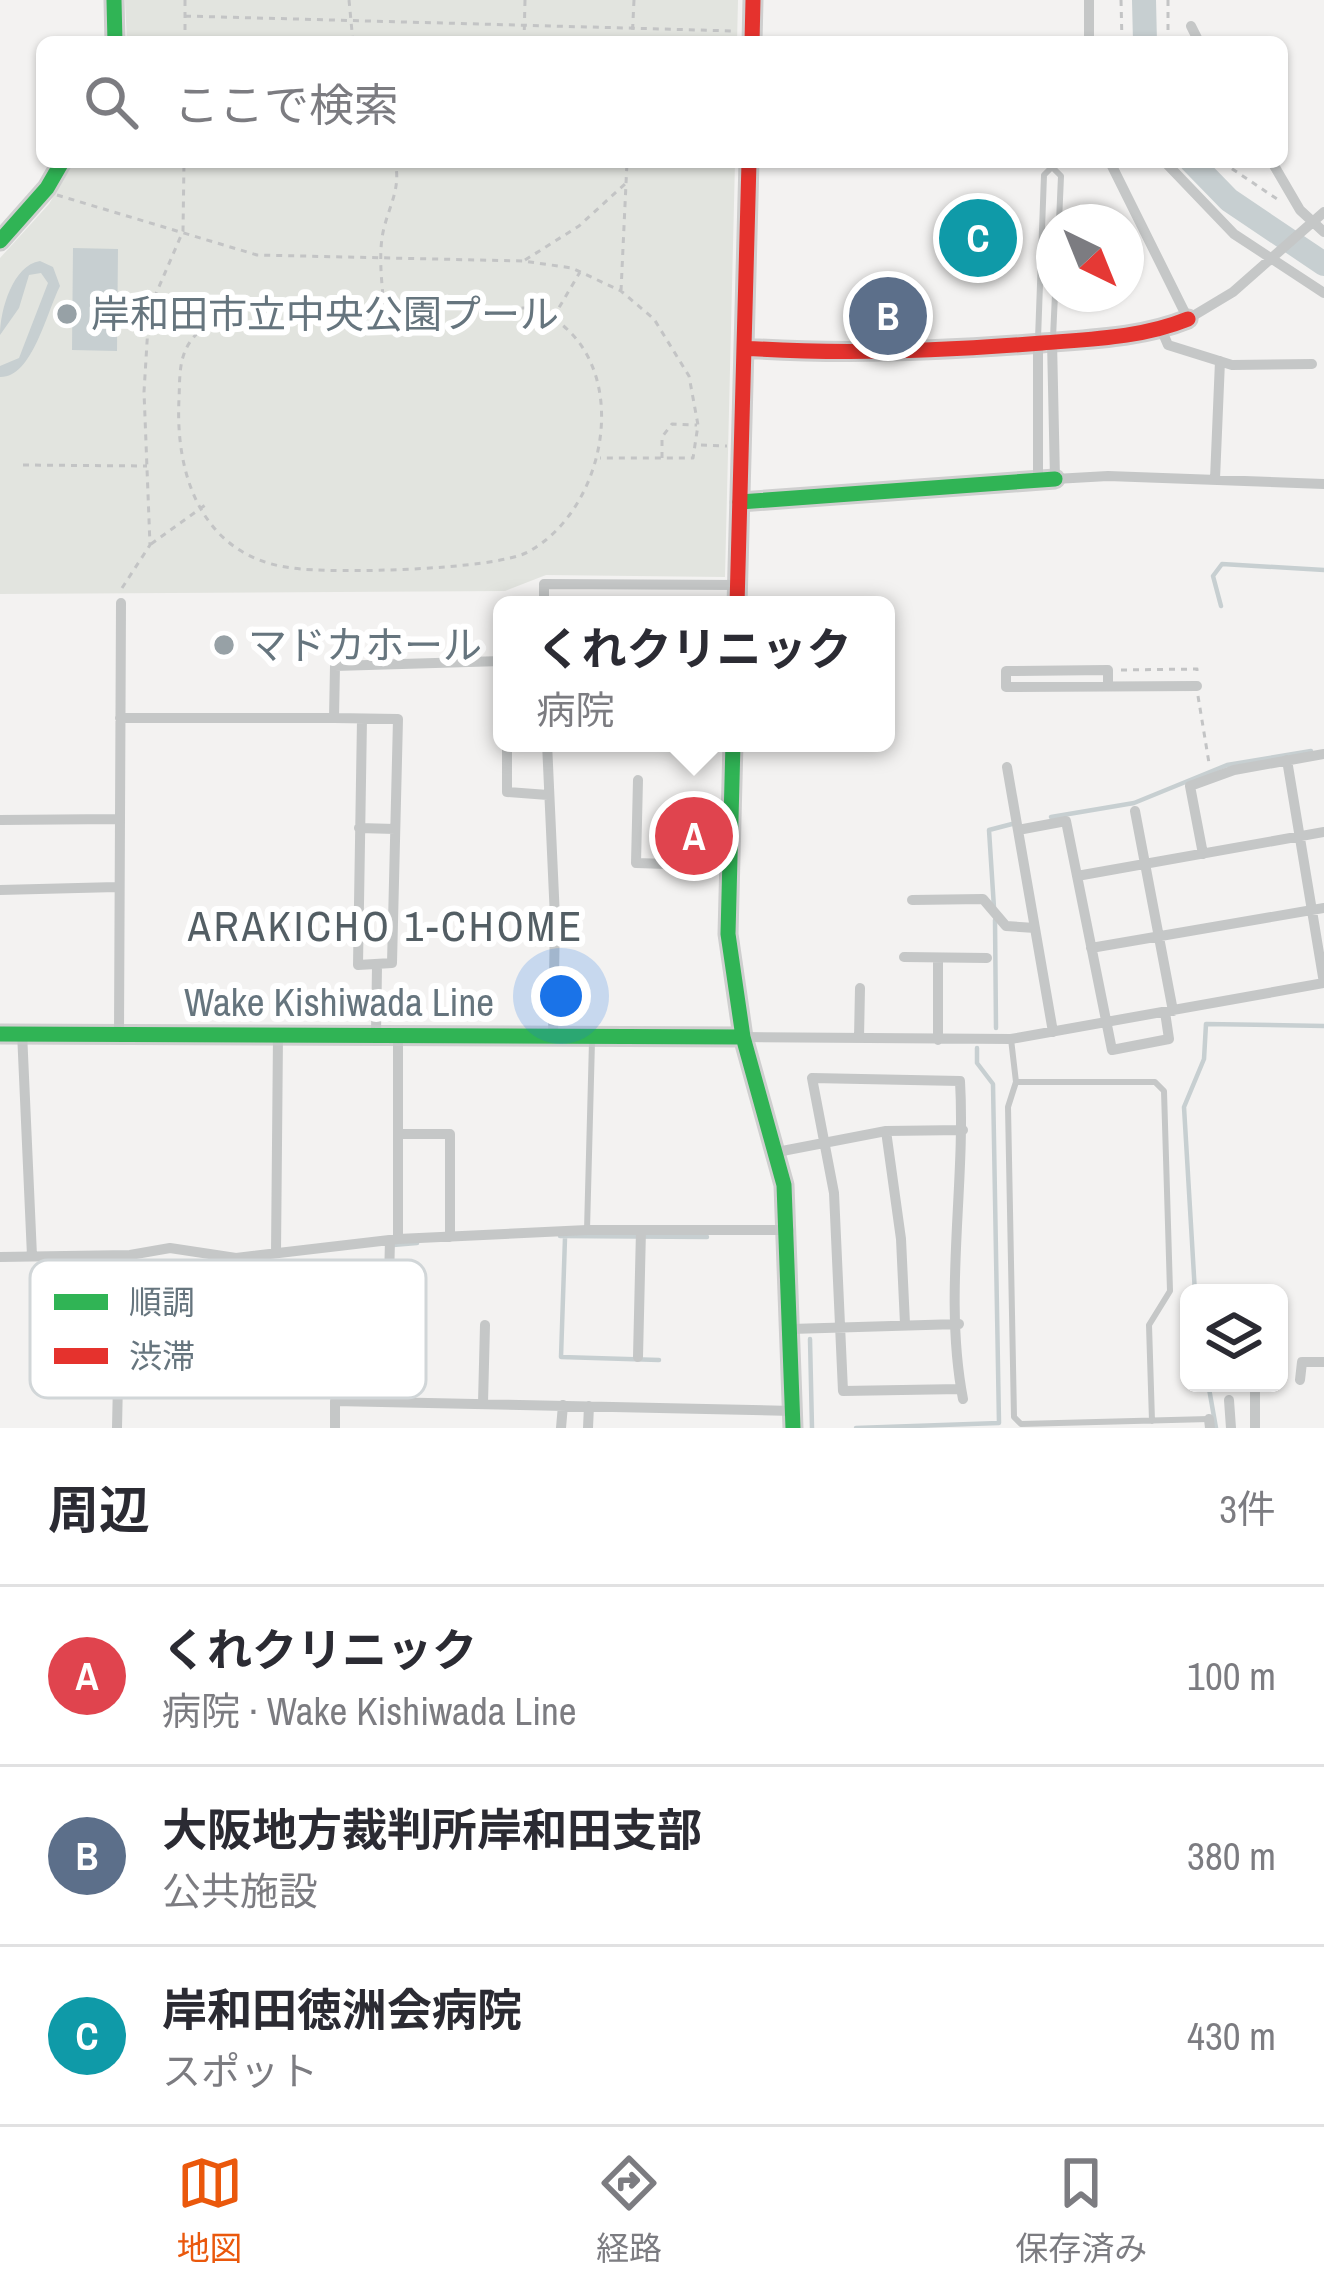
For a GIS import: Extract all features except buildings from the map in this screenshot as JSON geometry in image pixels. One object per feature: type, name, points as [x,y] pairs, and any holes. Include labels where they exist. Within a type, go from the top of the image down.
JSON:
[{"type":"main road","points":[[114,0],[115,36]]},
{"type":"main road","points":[[746,36],[753,0]]},
{"type":"main road","points":[[0,241],[58,168]]},
{"type":"main road","points":[[737,596],[749,168]]},
{"type":"main road","points":[[744,347],[885,355],[1162,331],[1188,319]]},
{"type":"main road","points":[[740,502],[1046,480]]},
{"type":"main road","points":[[733,752],[728,934],[743,1037],[776,1152],[789,1230],[793,1420]]},
{"type":"main road","name":"Wake Kishiwada Line","points":[[0,1034],[743,1037]]},
{"type":"street","points":[[1089,0],[1089,36]]},
{"type":"street","points":[[1191,26],[1196,36]]},
{"type":"street","points":[[1113,168],[1188,319],[1211,309],[1324,212]]},
{"type":"street","points":[[1170,168],[1208,212],[1324,293]]},
{"type":"street","points":[[1276,168],[1309,225],[1324,232]]},
{"type":"street","points":[[1162,331],[1168,345],[1220,362],[1312,364]]},
{"type":"street","points":[[1045,342],[1046,480],[1215,478],[1324,484]]},
{"type":"street","points":[[1215,478],[1220,362]]},
{"type":"street","points":[[544,596],[544,584],[738,585]]},
{"type":"street","points":[[119,1033],[121,603]]},
{"type":"street","points":[[334,718],[335,666],[493,661]]},
{"type":"street","points":[[1108,686],[1108,670],[1006,671],[1006,687],[1197,686]]},
{"type":"street","points":[[120,718],[362,718],[398,719],[392,963],[377,967],[358,965],[362,718]]},
{"type":"street","points":[[507,752],[506,792],[548,795]]},
{"type":"street","points":[[547,752],[555,918],[553,1036]]},
{"type":"street","points":[[1203,854],[1190,786],[1234,770],[1324,754]]},
{"type":"street","points":[[743,1037],[1011,1039],[1324,983],[1318,909],[1287,760]]},
{"type":"street","points":[[1007,767],[1052,1032]]},
{"type":"street","points":[[638,781],[636,863],[730,866]]},
{"type":"street","points":[[1018,830],[1066,821],[1112,1050],[1169,1040],[1159,936],[1135,811]]},
{"type":"street","points":[[0,820],[118,819]]},
{"type":"street","points":[[359,828],[395,829]]},
{"type":"street","points":[[1077,876],[1324,832]]},
{"type":"street","points":[[0,890],[117,887]]},
{"type":"street","points":[[912,900],[983,898],[1014,930],[1035,928]]},
{"type":"street","points":[[1091,948],[1318,909]]},
{"type":"street","points":[[904,958],[987,958]]},
{"type":"street","points":[[938,958],[938,1040]]},
{"type":"street","points":[[376,1035],[377,967]]},
{"type":"street","points":[[859,1038],[860,988]]},
{"type":"street","points":[[22,1032],[32,1256]]},
{"type":"street","points":[[276,1253],[278,1034]]},
{"type":"street","points":[[393,1260],[398,1035]]},
{"type":"street","points":[[812,1078],[960,1082],[963,1130],[956,1179],[962,1394],[843,1391],[834,1193],[812,1078]]},
{"type":"street","points":[[776,1152],[886,1131],[963,1130]]},
{"type":"street","points":[[886,1131],[902,1239],[904,1324]]},
{"type":"street","points":[[398,1134],[450,1134],[450,1237]]},
{"type":"street","points":[[0,1257],[130,1255],[170,1247],[236,1258],[394,1240],[586,1230],[789,1230]]},
{"type":"street","points":[[638,1357],[641,1231]]},
{"type":"street","points":[[791,1329],[958,1324]]},
{"type":"street","points":[[484,1403],[485,1325]]},
{"type":"street","points":[[1300,1380],[1302,1362],[1324,1362]]},
{"type":"street","points":[[1255,1392],[1255,1428]]},
{"type":"street","points":[[117,1428],[118,1398]]},
{"type":"street","points":[[1229,1400],[1231,1428]]},
{"type":"street","points":[[335,1428],[335,1401],[589,1406],[793,1420]]},
{"type":"street","points":[[561,1428],[563,1406]]},
{"type":"street","points":[[588,1428],[589,1406]]},
{"type":"lane","points":[[1044,204],[1044,175],[1051,168]]},
{"type":"lane","points":[[1053,168],[1061,176],[1060,204]]},
{"type":"lane","points":[[1045,312],[1045,342]]},
{"type":"lane","points":[[1045,342],[1051,312]]},
{"type":"lane","points":[[586,1230],[592,1037]]},
{"type":"lane","points":[[1011,1039],[1016,1082],[1008,1107],[1014,1417],[1021,1424],[1209,1424]]},
{"type":"lane","points":[[1016,1082],[1155,1082],[1164,1091],[1170,1291],[1149,1325],[1152,1421]]},
{"type":"path","points":[[185,0],[185,36]]},
{"type":"path","points":[[349,0],[351,36]]},
{"type":"path","points":[[525,0],[525,36]]},
{"type":"path","points":[[632,36],[634,0]]},
{"type":"path","points":[[1121,0],[1122,36]]},
{"type":"path","points":[[1168,0],[1168,36]]},
{"type":"path","points":[[185,16],[632,28],[733,36]]},
{"type":"path","points":[[149,545],[149,310],[183,231],[184,168]]},
{"type":"path","points":[[384,307],[380,260],[383,234],[398,192],[396,168]]},
{"type":"path","points":[[621,291],[627,168]]},
{"type":"path","points":[[1232,168],[1300,210]]},
{"type":"path","points":[[523,261],[578,226],[626,183]]},
{"type":"path","points":[[56,195],[257,255],[523,261],[580,272],[621,291],[654,319],[689,376],[699,445],[694,458],[600,458]]},
{"type":"path","points":[[547,328],[580,272]]},
{"type":"path","points":[[384,307],[532,308],[554,316],[574,333],[597,377],[600,458],[590,485],[548,538],[527,553],[488,564],[294,569],[247,553],[197,510],[177,441],[181,358],[192,339],[227,314],[248,309],[384,307]]},
{"type":"path","points":[[662,458],[662,436],[672,424],[698,425]]},
{"type":"path","points":[[699,445],[730,446]]},
{"type":"path","points":[[22,465],[147,466]]},
{"type":"path","points":[[121,603],[122,586],[149,545],[208,503]]},
{"type":"path","points":[[1108,670],[1197,669],[1210,768]]},
{"type":"shaded area","points":[[125,0],[738,0],[737,36],[127,36]]},
{"type":"shaded area","points":[[70,168],[735,168],[725,577],[546,575],[505,591],[0,594],[0,258],[49,204]]},
{"type":"shaded area","points":[[73,248],[118,249],[117,351],[72,350]]},
{"type":"shaded area","points":[[40,261],[53,267],[60,286],[29,356],[11,375],[0,377],[0,366],[19,358],[48,283],[41,273],[29,275],[19,308],[0,335],[2,313],[15,280]]},
{"type":"waterway","points":[[1144,0],[1145,36]]},
{"type":"waterway","points":[[1198,168],[1229,200],[1324,264]]},
{"type":"waterway","points":[[1221,606],[1213,576],[1222,564],[1324,570]]},
{"type":"waterway","points":[[1051,817],[1134,803],[1227,765],[1311,751]]},
{"type":"waterway","points":[[994,908],[989,830],[1012,824]]},
{"type":"waterway","points":[[995,920],[996,1028]]},
{"type":"waterway","points":[[1194,1284],[1184,1107],[1204,1059],[1206,1024],[1324,1026]]},
{"type":"waterway","points":[[856,1428],[999,1423],[993,1084],[977,1063],[977,1048]]},
{"type":"waterway","points":[[560,1236],[707,1237]]},
{"type":"waterway","points":[[565,1238],[561,1357],[659,1360]]},
{"type":"waterway","points":[[393,1245],[417,1243]]},
{"type":"waterway","points":[[810,1339],[812,1428]]},
{"type":"waterway","points":[[1210,1392],[1216,1428]]},
{"type":"traffic: fast","points":[[114,0],[115,36]]},
{"type":"traffic: fast","points":[[0,241],[59,168]]},
{"type":"traffic: fast","points":[[740,502],[1055,479]]},
{"type":"traffic: fast","points":[[733,752],[728,934],[743,1037],[784,1185],[793,1428]]},
{"type":"traffic: fast","points":[[0,1034],[743,1037]]},
{"type":"traffic: jam","points":[[752,36],[753,0]]},
{"type":"traffic: jam","points":[[737,596],[749,168]]},
{"type":"traffic: jam","points":[[744,348],[856,352],[1005,346],[1116,337],[1188,319]]},
{"type":"place","name":"岸和田徳洲会病院","points":[[978,238]]},
{"type":"place","name":"岸和田市立中央公園プール","points":[[67,314]]},
{"type":"place","name":"大阪地方裁判所岸和田支部","points":[[888,316]]},
{"type":"place","name":"マドカホール","points":[[224,645]]},
{"type":"place","name":"くれクリニック","points":[[694,836]]},
{"type":"district","name":"ARAKICHO 1-CHOME","points":[[386,926]]}]
